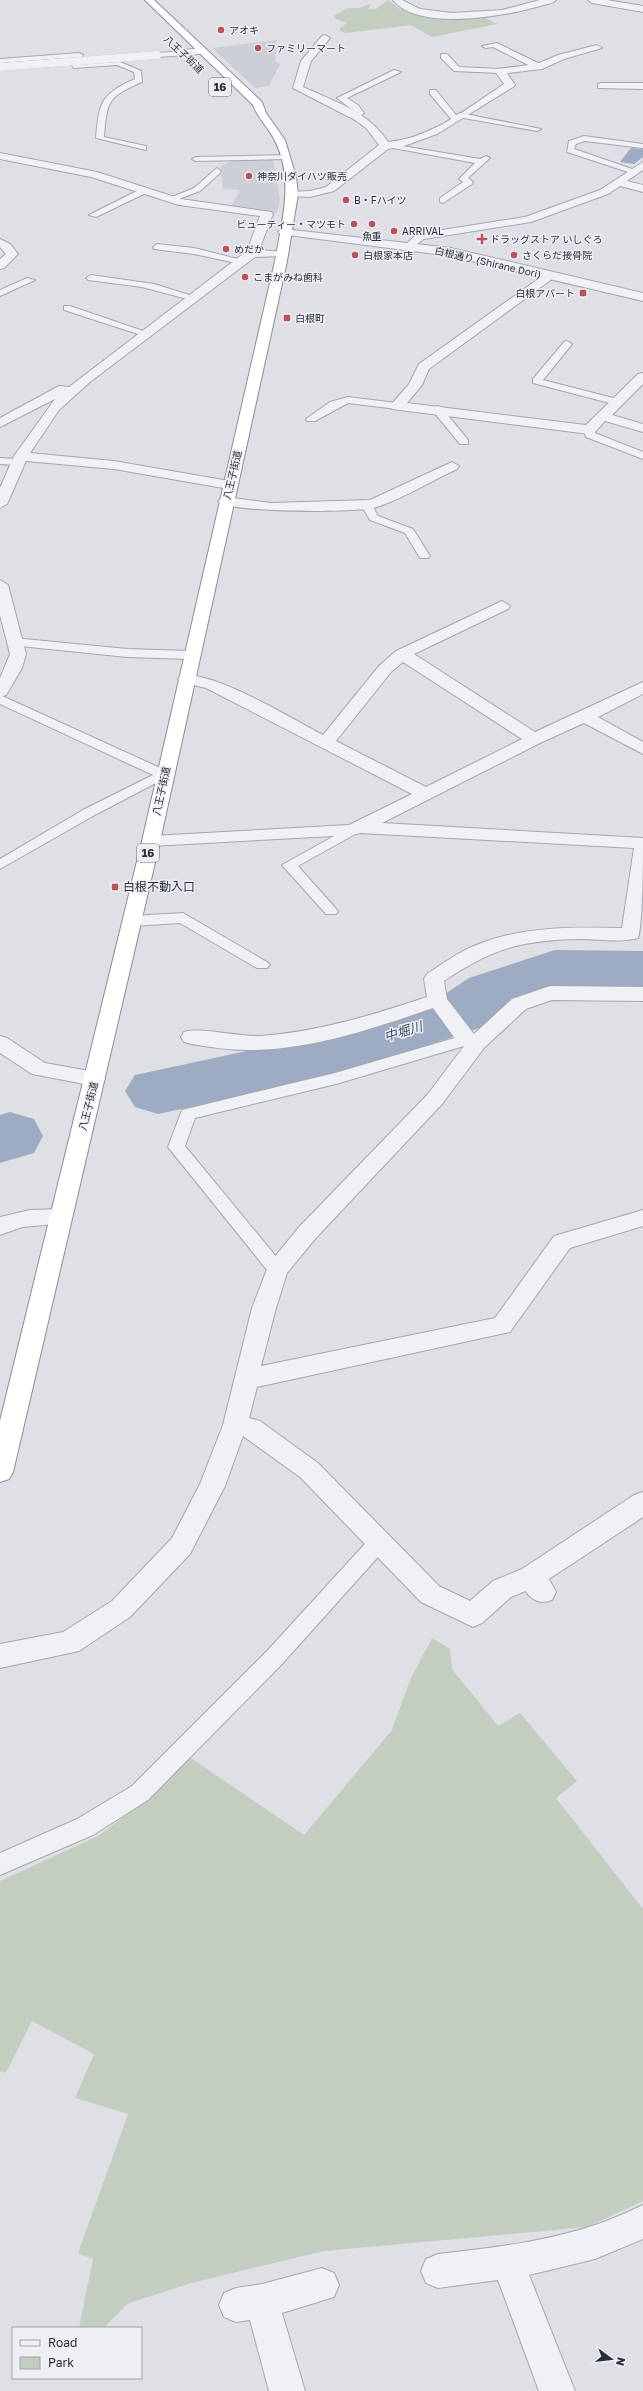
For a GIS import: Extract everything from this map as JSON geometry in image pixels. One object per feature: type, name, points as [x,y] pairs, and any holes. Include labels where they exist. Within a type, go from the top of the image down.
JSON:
[{"type":"highway","name":"八王子街道","points":[[0,1472],[151,842],[164,775],[227,493],[264,341],[292,194],[291,177],[280,140],[261,113],[258,104],[149,0]]},
{"type":"highway","name":"八王子街道","points":[[172,42],[187,57]]},
{"type":"highway","name":"八王子街道","points":[[240,102],[261,113]]},
{"type":"street","points":[[397,0],[404,6],[415,10],[458,16],[512,11],[552,0]]},
{"type":"street","points":[[592,0],[643,9]]},
{"type":"street","points":[[325,38],[306,61],[298,88],[355,116],[375,130],[389,146]]},
{"type":"street","points":[[292,194],[310,194],[330,189],[389,146],[437,130],[510,85],[502,74],[539,66],[561,57],[597,48]]},
{"type":"street","points":[[187,57],[202,51]]},
{"type":"street","points":[[601,86],[643,86]]},
{"type":"street","points":[[0,156],[93,174],[171,199],[220,209],[267,214],[252,253],[84,378],[54,407],[19,459],[0,504]]},
{"type":"street","points":[[410,246],[421,236],[476,229],[527,220],[604,192],[638,168]]},
{"type":"street","points":[[620,182],[643,189]]},
{"type":"street","name":"白根通り (Shirane Dori)","points":[[284,232],[451,252],[548,276],[643,297]]},
{"type":"street","points":[[0,242],[6,246],[12,254],[0,265]]},
{"type":"street","points":[[252,253],[281,254]]},
{"type":"street","points":[[397,406],[415,385],[424,368],[548,276]]},
{"type":"street","points":[[397,406],[437,409],[589,430],[605,417],[617,402],[643,377]]},
{"type":"street","points":[[0,423],[84,378]]},
{"type":"street","points":[[605,417],[643,428]]},
{"type":"street","points":[[19,459],[114,465],[227,493],[271,507],[373,504],[452,466]]},
{"type":"street","points":[[0,585],[18,654],[14,668],[2,685]]},
{"type":"street","points":[[325,743],[385,669],[402,654],[502,606]]},
{"type":"street","points":[[402,654],[534,739]]},
{"type":"street","points":[[186,680],[211,684],[426,794]]},
{"type":"street","points":[[356,829],[534,739],[585,717],[643,687]]},
{"type":"street","points":[[585,717],[643,749]]},
{"type":"street","points":[[151,842],[356,829],[643,843]]},
{"type":"street","points":[[467,1041],[438,1000],[434,979],[480,950],[517,938],[570,932],[630,934],[643,846]]},
{"type":"street","points":[[0,1656],[69,1643],[121,1609],[181,1546],[212,1486],[234,1425],[264,1308],[277,1270],[307,1233],[435,1099],[467,1041],[519,1004],[551,993],[643,994]]},
{"type":"street","points":[[192,1037],[218,1041],[267,1042],[366,1024],[438,1000]]},
{"type":"street","points":[[0,1043],[40,1069],[95,1080]]},
{"type":"street","points":[[0,1227],[17,1220],[36,1217],[60,1217]]},
{"type":"street","points":[[247,1379],[502,1326],[562,1242],[643,1218]]},
{"type":"street","points":[[234,1425],[251,1428],[309,1470],[430,1594],[473,1615],[502,1589],[537,1584],[643,1503]]},
{"type":"street","points":[[438,2271],[508,2263],[616,2236],[643,2222]]},
{"type":"street","points":[[508,2263],[557,2391]]},
{"type":"street","points":[[287,2391],[249,2303],[322,2285]]},
{"type":"lane","points":[[486,46],[494,45],[539,66]]},
{"type":"lane","points":[[0,61],[103,53]]},
{"type":"lane","points":[[68,56],[74,66],[118,63],[137,71],[139,80],[112,92],[104,102],[100,138],[143,148]]},
{"type":"lane","points":[[0,67],[157,56],[187,57]]},
{"type":"lane","points":[[444,56],[457,70],[502,74]]},
{"type":"lane","points":[[355,116],[360,113],[355,107],[341,98],[398,72]]},
{"type":"lane","points":[[467,78],[502,74]]},
{"type":"lane","points":[[433,92],[458,117],[537,129]]},
{"type":"lane","points":[[638,168],[570,150],[572,143],[584,138],[643,146]]},
{"type":"lane","points":[[389,146],[484,160],[463,179],[469,182],[443,200]]},
{"type":"lane","points":[[196,159],[286,157]]},
{"type":"lane","points":[[171,199],[193,192],[204,186],[217,171]]},
{"type":"lane","points":[[93,215],[145,190]]},
{"type":"lane","points":[[157,248],[194,251],[241,261]]},
{"type":"lane","points":[[91,278],[125,280],[162,287],[191,297]]},
{"type":"lane","points":[[0,293],[30,280]]},
{"type":"lane","points":[[0,298],[10,294],[26,293]]},
{"type":"lane","points":[[67,308],[144,333]]},
{"type":"lane","points":[[567,344],[537,381],[617,402]]},
{"type":"lane","points":[[311,419],[340,401],[354,399],[382,405],[397,406]]},
{"type":"lane","points":[[437,409],[464,442]]},
{"type":"lane","points":[[589,430],[590,435],[643,456]]},
{"type":"lane","points":[[0,462],[19,459]]},
{"type":"lane","points":[[367,505],[374,518],[409,531],[424,556]]},
{"type":"lane","points":[[14,642],[127,653],[191,655]]},
{"type":"lane","points":[[0,699],[164,775]]},
{"type":"lane","points":[[0,864],[88,813],[164,775]]},
{"type":"lane","points":[[331,911],[289,866],[356,829]]},
{"type":"lane","points":[[132,921],[182,918],[262,965]]},
{"type":"lane","points":[[277,1270],[224,1203],[176,1147],[188,1114],[336,1078],[467,1041]]},
{"type":"lane","points":[[0,1864],[85,1827],[140,1793],[275,1657],[379,1542]]},
{"type":"shaded area","points":[[277,40],[275,62],[280,64],[269,86],[255,88],[212,48]]},
{"type":"shaded area","name":"神奈川ダイハツ販売","points":[[273,159],[280,199],[277,213],[231,207],[240,190],[223,189],[221,166],[232,161]]},
{"type":"green space","points":[[388,0],[400,9],[409,11],[484,17],[497,24],[432,37],[411,25],[346,33],[340,31],[340,28],[347,23],[336,19],[334,16],[348,8],[359,8],[371,4],[368,9],[376,9]]},
{"type":"green space","points":[[432,1638],[450,1649],[452,1669],[498,1726],[520,1713],[577,1781],[556,1798],[643,1909],[643,2201],[587,2227],[324,2251],[191,2283],[127,2304],[105,2327],[79,2327],[93,2259],[78,2253],[128,2114],[75,2098],[94,2054],[32,2021],[6,2073],[0,2071],[0,1881],[98,1836],[145,1801],[188,1756],[304,1835],[392,1730],[410,1680]]},
{"type":"water","points":[[631,148],[643,149],[643,157],[634,164],[620,162]]},
{"type":"waterway","name":"中堀川","points":[[158,1091],[284,1065],[388,1036],[464,1011],[491,992],[555,970],[643,971]]},
{"type":"waterway","name":"中堀川","points":[[0,1139],[10,1136]]},
{"type":"place","name":"アオキ","points":[[221,30]]},
{"type":"place","name":"ファミリーマート","points":[[258,48]]},
{"type":"place","name":"神奈川ダイハツ販売","points":[[249,176]]},
{"type":"place","name":"B・Fハイツ","points":[[346,200]]},
{"type":"place","name":"ビューティー・マツモト","points":[[354,224]]},
{"type":"place","name":"魚重","points":[[372,224]]},
{"type":"place","name":"ARRIVAL","points":[[394,231]]},
{"type":"place","name":"ドラッグストア いしぐろ","points":[[482,239]]},
{"type":"place","name":"めだか","points":[[226,249]]},
{"type":"place","name":"白根家本店","points":[[355,255]]},
{"type":"place","name":"さくらだ接骨院","points":[[514,255]]},
{"type":"place","name":"こまがみね歯科","points":[[245,277]]},
{"type":"place","name":"白根アパート","points":[[583,293]]},
{"type":"place","name":"白根町","points":[[287,318]]},
{"type":"place","name":"白根不動入口","points":[[115,887]]}]
